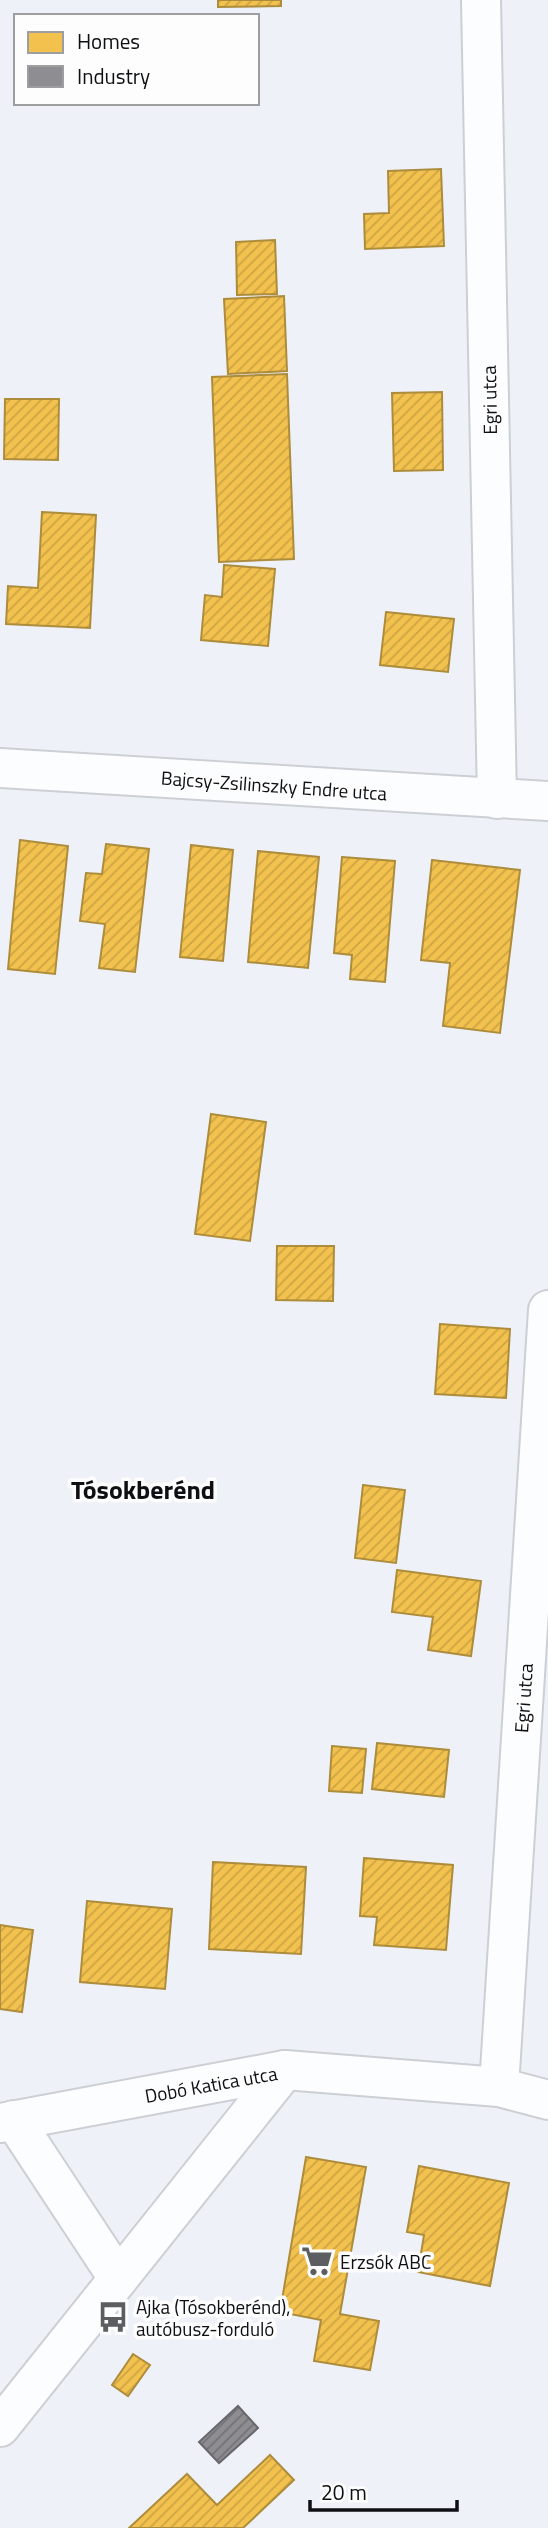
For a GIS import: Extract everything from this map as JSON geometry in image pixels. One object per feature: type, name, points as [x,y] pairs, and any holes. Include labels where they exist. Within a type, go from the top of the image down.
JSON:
[{"type":"street","name":"Egri utca","points":[[481,0],[497,799]]},
{"type":"street","name":"Bajcsy-Zsilinszky Endre utca","points":[[0,768],[548,801]]},
{"type":"street","name":"Egri utca","points":[[499,2087],[548,1310]]},
{"type":"street","name":"Dobó Katica utca","points":[[7,2122],[285,2070],[499,2087],[548,2100]]},
{"type":"street","points":[[0,2427],[285,2070]]},
{"type":"street","points":[[7,2122],[118,2278]]},
{"type":"building: Homes","points":[[218,0],[281,0],[281,6],[218,7]]},
{"type":"building: Homes","points":[[441,169],[444,246],[365,249],[364,214],[389,213],[388,171]]},
{"type":"building: Homes","points":[[275,240],[277,294],[237,295],[236,242]]},
{"type":"building: Homes","points":[[284,296],[287,371],[228,374],[224,299]]},
{"type":"building: Homes","points":[[287,374],[294,559],[219,562],[212,377]]},
{"type":"building: Homes","points":[[442,392],[443,470],[394,471],[392,393]]},
{"type":"building: Homes","points":[[5,399],[59,399],[58,460],[4,459]]},
{"type":"building: Homes","points":[[42,512],[96,515],[90,628],[6,624],[8,586],[38,588]]},
{"type":"building: Homes","points":[[224,565],[275,569],[268,646],[201,640],[205,595],[222,597]]},
{"type":"building: Homes","points":[[386,612],[454,619],[448,672],[380,665]]},
{"type":"building: Homes","points":[[20,840],[68,846],[55,974],[8,969]]},
{"type":"building: Homes","points":[[106,844],[149,849],[135,972],[99,968],[105,924],[80,921],[86,873],[102,874]]},
{"type":"building: Homes","points":[[191,845],[233,850],[223,961],[180,957]]},
{"type":"building: Homes","points":[[258,851],[319,857],[308,968],[248,962]]},
{"type":"building: Homes","points":[[342,857],[395,861],[385,982],[350,979],[352,955],[334,953]]},
{"type":"building: Homes","points":[[432,860],[520,870],[500,1033],[443,1026],[450,963],[421,960]]},
{"type":"building: Homes","points":[[211,1114],[266,1122],[250,1241],[195,1234]]},
{"type":"building: Homes","points":[[277,1246],[334,1246],[333,1301],[276,1300]]},
{"type":"building: Homes","points":[[440,1324],[510,1329],[506,1398],[435,1394]]},
{"type":"building: Homes","points":[[363,1485],[405,1490],[396,1563],[355,1558]]},
{"type":"building: Homes","points":[[397,1570],[481,1581],[471,1656],[428,1650],[433,1617],[392,1612]]},
{"type":"building: Homes","points":[[377,1743],[449,1750],[444,1797],[372,1789]]},
{"type":"building: Homes","points":[[332,1746],[366,1749],[362,1793],[329,1791]]},
{"type":"building: Homes","points":[[364,1858],[453,1865],[446,1950],[374,1945],[377,1917],[360,1916]]},
{"type":"building: Homes","points":[[213,1862],[306,1867],[301,1954],[209,1949]]},
{"type":"building: Homes","points":[[87,1901],[172,1909],[165,1989],[80,1982]]},
{"type":"building: Homes","points":[[0,1925],[33,1930],[22,2012],[0,2009]]},
{"type":"building: Homes","points":[[306,2157],[366,2167],[340,2314],[379,2321],[370,2370],[314,2361],[321,2320],[280,2312]]},
{"type":"building: Homes","points":[[419,2166],[509,2183],[490,2286],[418,2272],[424,2235],[407,2232]]},
{"type":"building: Homes","points":[[133,2354],[150,2365],[128,2396],[112,2385]]},
{"type":"building: Homes","points":[[270,2455],[294,2480],[243,2528],[129,2528],[187,2474],[217,2505]]},
{"type":"building: Industry","points":[[238,2406],[258,2428],[219,2463],[199,2442]]},
{"type":"place","name":"Erzsók ABC","points":[[317,2261]]},
{"type":"place","name":"Ajka (Tósokberénd), autóbusz-forduló","points":[[113,2317]]},
{"type":"district","name":"Tósokberénd","points":[[143,1489]]}]
